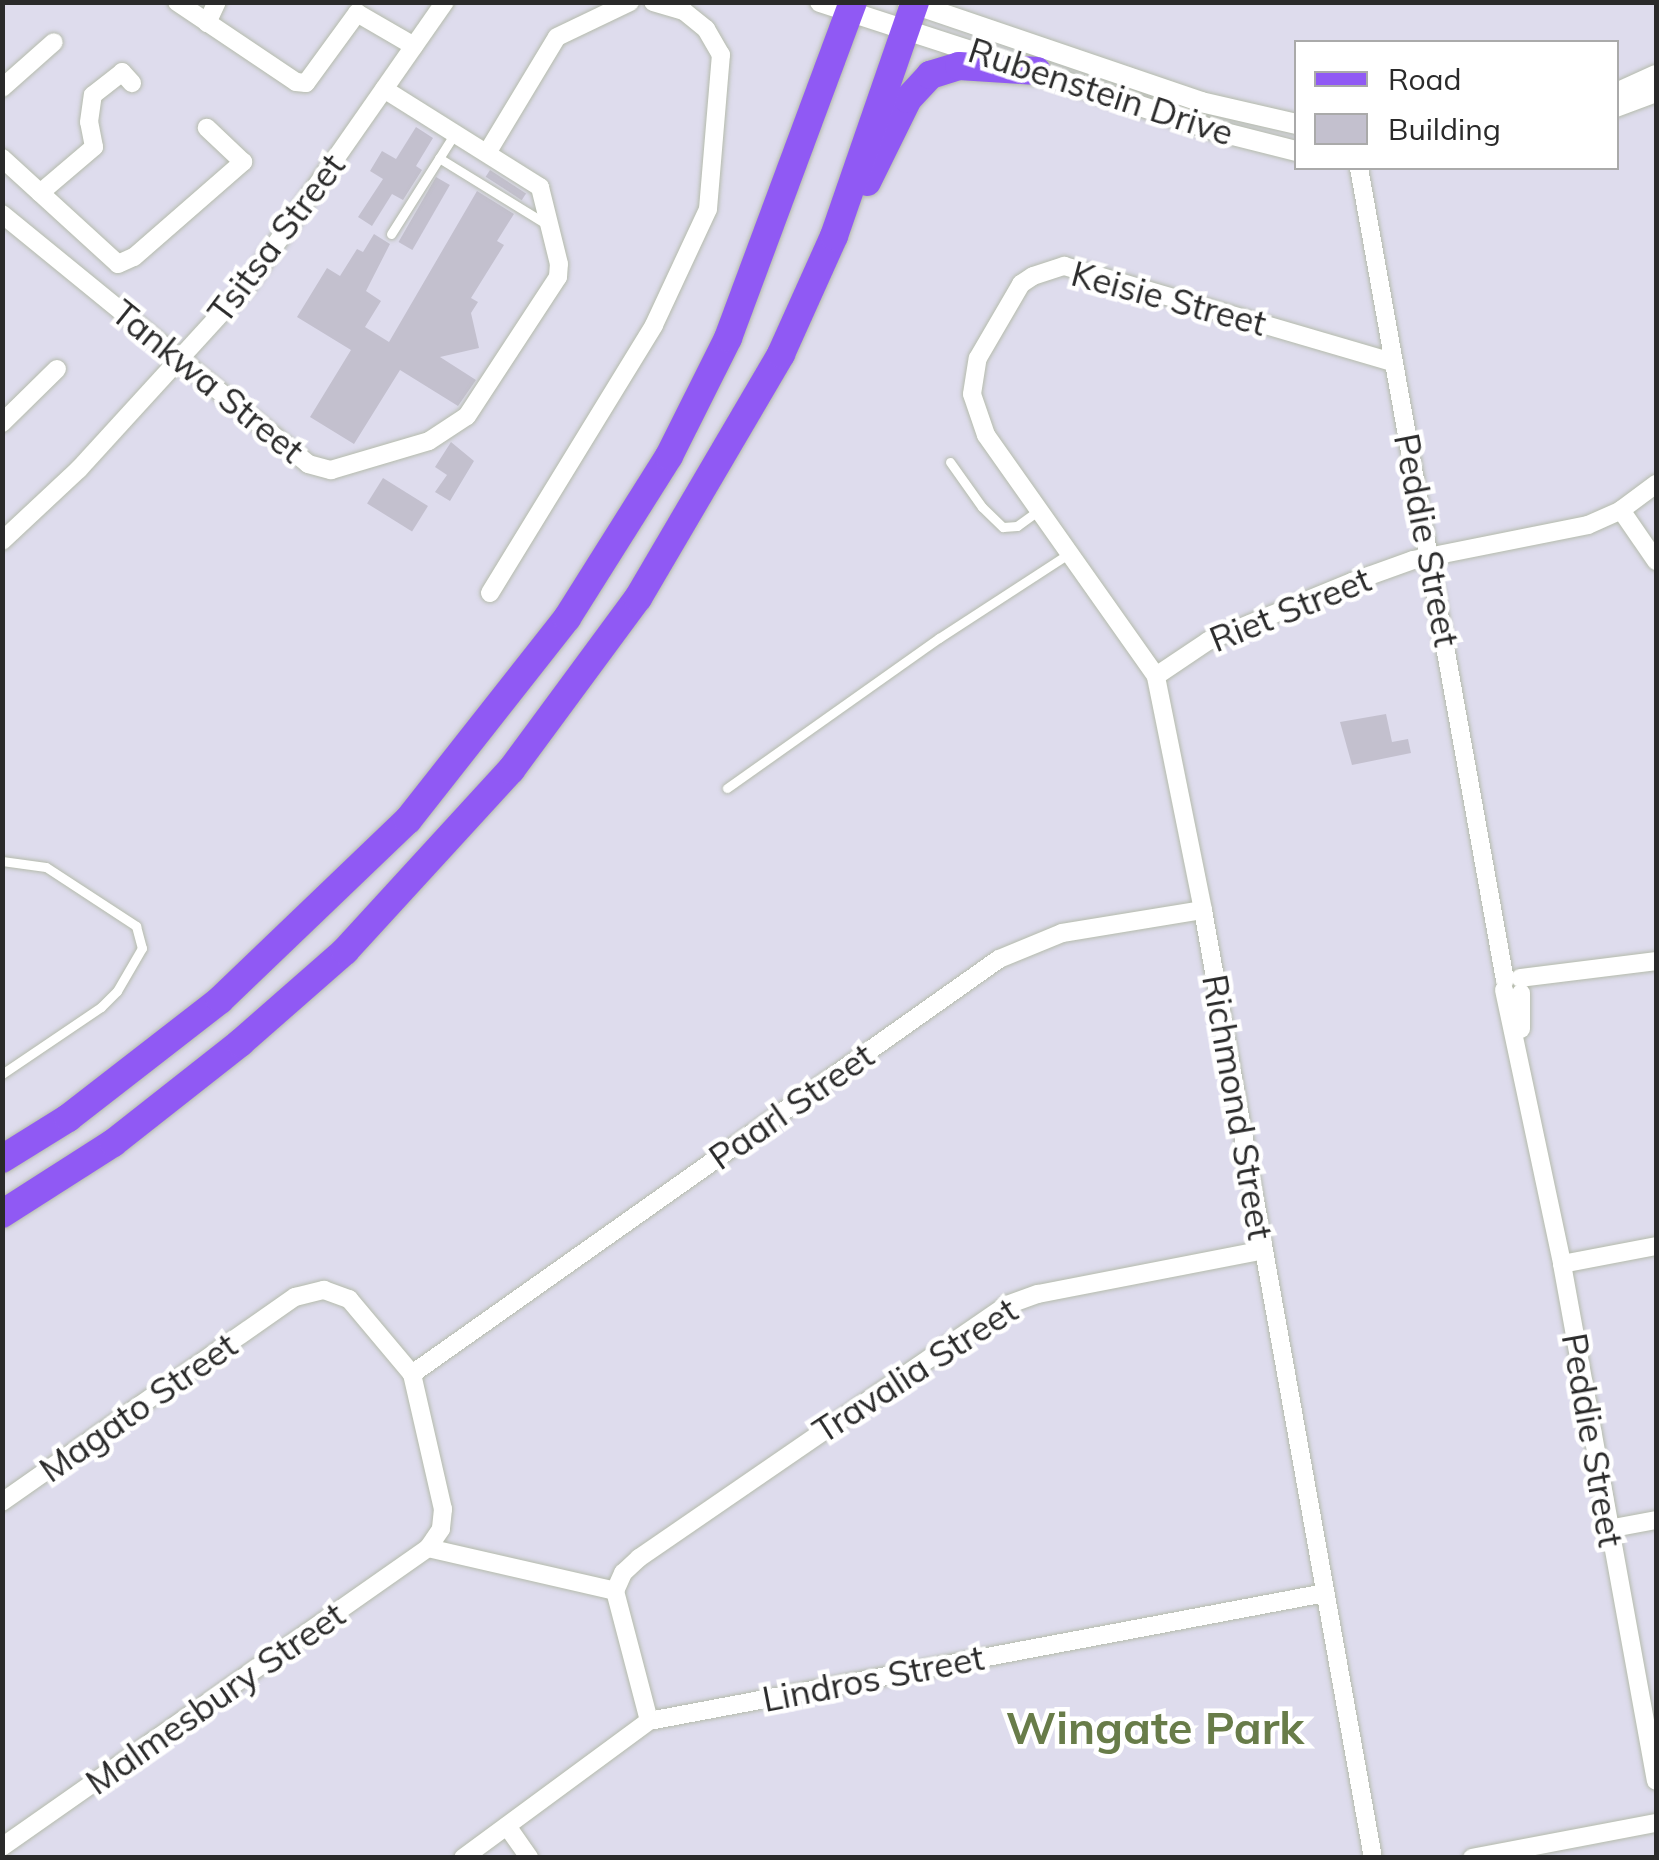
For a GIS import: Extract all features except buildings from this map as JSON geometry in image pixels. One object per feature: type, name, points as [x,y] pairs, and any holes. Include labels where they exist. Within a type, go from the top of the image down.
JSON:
[{"type":"main road","points":[[2,1159],[68,1118],[249,972],[408,820],[567,618],[669,456],[728,338],[852,7]]},
{"type":"main road","points":[[2,1214],[113,1144],[345,952],[511,770],[638,598],[781,354],[834,236],[911,9]]},
{"type":"main road","points":[[834,236],[876,166],[908,99],[930,75],[959,66],[1037,70]]},
{"type":"street","points":[[176,2],[296,82],[306,82],[360,8],[414,46]]},
{"type":"street","points":[[207,22],[217,2]]},
{"type":"street","name":"Tsitsa Street","points":[[3,540],[80,469],[275,249],[444,2]]},
{"type":"street","points":[[487,153],[557,37],[630,2]]},
{"type":"street","points":[[490,592],[654,325],[708,209],[721,55],[706,30],[684,12],[653,2]]},
{"type":"street","points":[[820,2],[911,9]]},
{"type":"street","name":"Rubenstein Drive","points":[[911,9],[1037,70],[1221,132],[1294,150]]},
{"type":"street","name":"Rubenstein Drive","points":[[911,9],[1201,102],[1294,124]]},
{"type":"street","points":[[2,88],[54,42]]},
{"type":"street","points":[[40,193],[94,147],[89,122],[93,95],[122,72],[132,82]]},
{"type":"street","points":[[1619,91],[1656,75]]},
{"type":"street","name":"Tankwa Street","points":[[2,214],[319,468],[331,470],[430,441],[467,416],[558,278],[540,188],[384,89]]},
{"type":"street","points":[[1619,106],[1656,92]]},
{"type":"street","points":[[2,158],[113,262],[124,262],[243,162],[207,128]]},
{"type":"street","name":"Peddie Street","points":[[1359,170],[1495,912],[1515,985],[1530,1100],[1656,1781]]},
{"type":"street","name":"Keisie Street","points":[[974,408],[972,376],[1006,306],[1033,276],[1064,266],[1394,362]]},
{"type":"street","points":[[2,422],[58,370]]},
{"type":"street","name":"Richmond Street","points":[[974,408],[986,435],[1156,676],[1202,910],[1372,1858]]},
{"type":"street","name":"Riet Street","points":[[1156,676],[1208,641],[1370,576],[1430,557],[1558,533],[1621,510],[1656,484]]},
{"type":"street","points":[[1621,510],[1656,561]]},
{"type":"street","name":"Paarl Street","points":[[412,1374],[999,959],[1062,933],[1202,910]]},
{"type":"street","points":[[1515,985],[1656,961]]},
{"type":"street","points":[[1562,1264],[1656,1246]]},
{"type":"street","name":"Travalia Street","points":[[615,1590],[623,1573],[639,1558],[1007,1305],[1038,1294],[1264,1250]]},
{"type":"street","name":"Magato Street","points":[[2,1502],[273,1312],[312,1290],[338,1293],[348,1299],[412,1374]]},
{"type":"street","points":[[412,1374],[443,1510],[441,1529],[428,1548],[615,1590],[649,1720]]},
{"type":"street","points":[[1608,1529],[1656,1520]]},
{"type":"street","name":"Malmesbury Street","points":[[2,1847],[428,1548]]},
{"type":"street","name":"Lindros Street","points":[[463,1858],[649,1720],[1325,1594]]},
{"type":"street","points":[[1472,1858],[1656,1823]]},
{"type":"street","points":[[507,1826],[529,1858]]},
{"type":"lane","points":[[391,234],[455,133]]},
{"type":"lane","points":[[439,158],[550,227]]},
{"type":"lane","points":[[950,462],[982,507],[1004,527],[1017,526],[1039,510]]},
{"type":"lane","points":[[727,788],[939,638],[1070,553]]},
{"type":"lane","points":[[2,861],[46,866],[136,926],[142,948],[117,990],[101,1007],[2,1074]]},
{"type":"district","name":"Wingate Park","points":[[1155,1728]]}]
